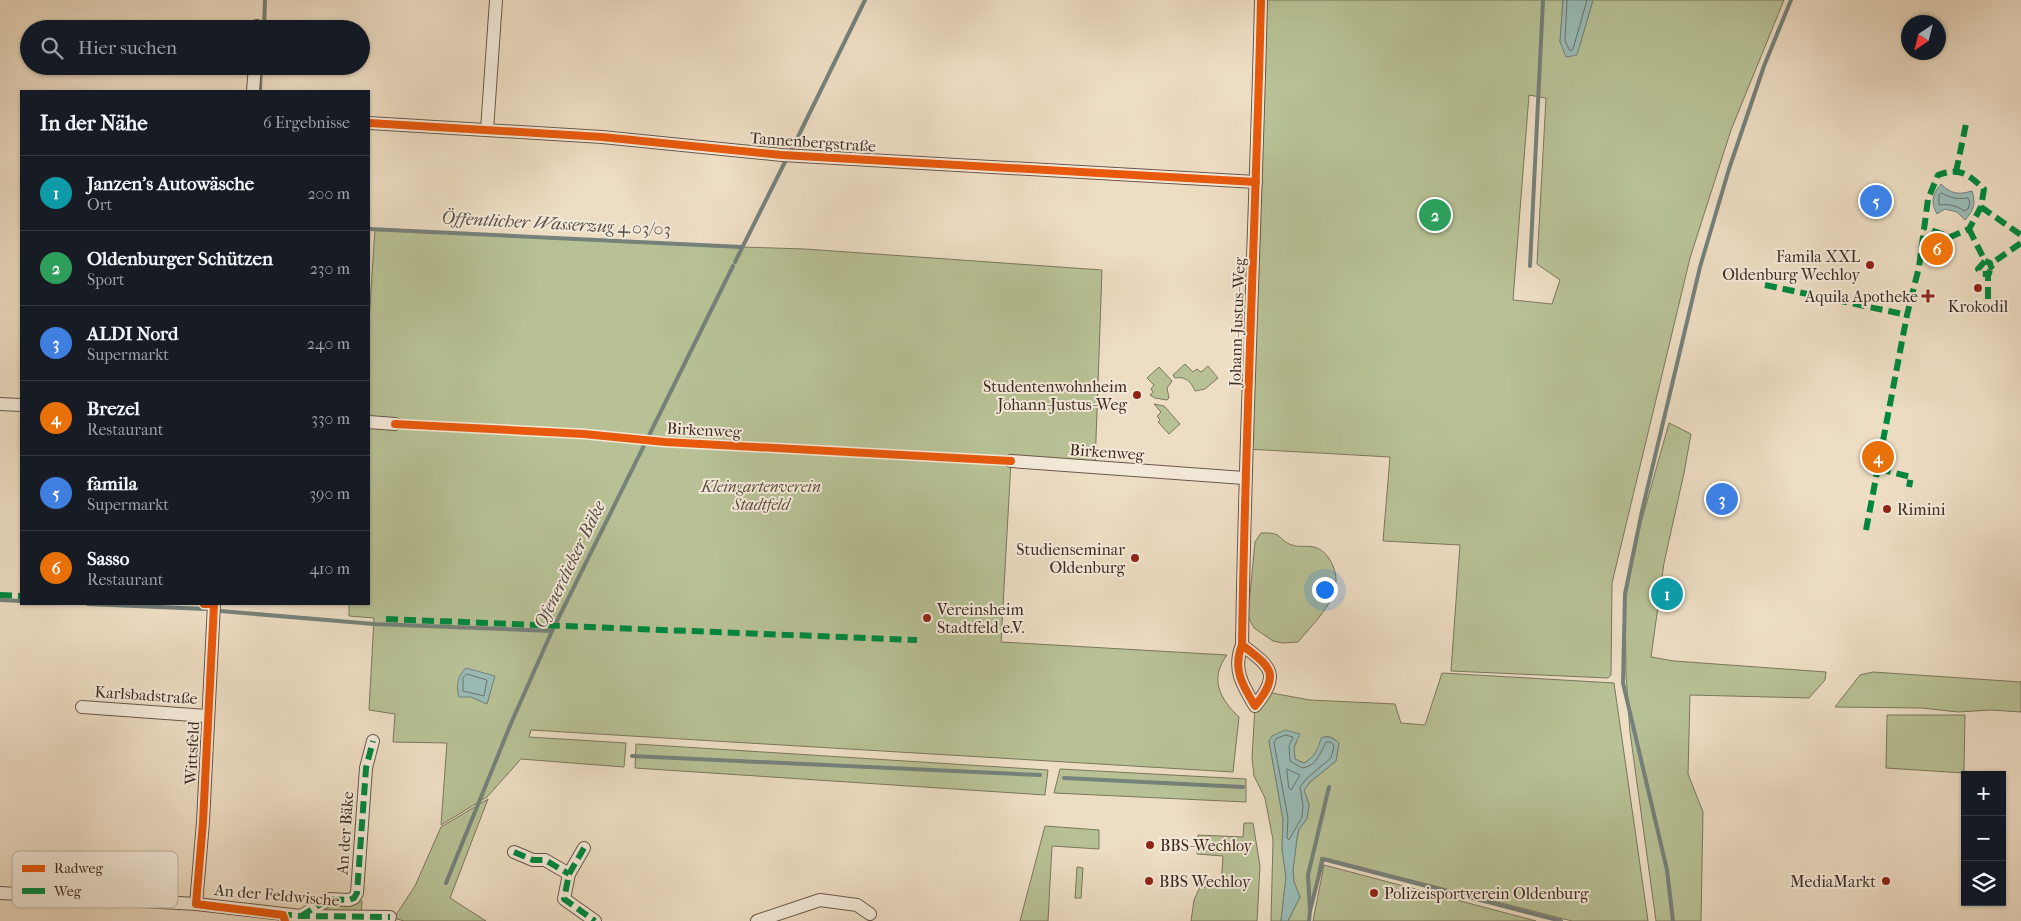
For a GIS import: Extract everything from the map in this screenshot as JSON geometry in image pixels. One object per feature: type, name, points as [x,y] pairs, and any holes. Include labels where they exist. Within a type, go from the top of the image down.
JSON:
[{"type":"street","points":[[488,130],[496,0]]},
{"type":"street","name":"Johann-Justus-Weg","points":[[1242,645],[1264,662],[1270,676],[1270,683],[1266,692],[1255,706],[1242,683],[1238,671],[1238,657],[1242,645],[1244,478],[1261,0]]},
{"type":"street","points":[[252,90],[254,75]]},
{"type":"street","name":"Tannenbergstraße","points":[[370,123],[602,137],[782,155],[1256,182]]},
{"type":"street","points":[[0,404],[20,405]]},
{"type":"street","points":[[370,422],[395,424]]},
{"type":"street","name":"Birkenweg","points":[[1011,461],[1244,478]]},
{"type":"street","name":"Wittsfeld","points":[[196,904],[214,605]]},
{"type":"street","name":"Karlsbadstraße","points":[[82,707],[207,716]]},
{"type":"street","name":"An der Bäke","points":[[301,916],[329,899],[349,900],[354,898],[357,892],[366,768],[373,741]]},
{"type":"street","points":[[584,848],[570,874],[564,899],[595,921]]},
{"type":"street","points":[[514,852],[533,860],[545,860],[570,874]]},
{"type":"street","points":[[757,921],[820,900],[857,905],[870,914]]},
{"type":"street","name":"An der Feldwische","points":[[178,903],[301,916],[390,917]]},
{"type":"green space","points":[[1261,0],[1563,0],[1560,42],[1577,54],[1593,0],[1784,0],[1731,130],[1690,258],[1612,583],[1611,675],[1608,678],[1451,671],[1460,545],[1383,541],[1390,457],[1247,449]],"holes":[[[1529,95],[1546,98],[1537,264],[1560,280],[1552,304],[1513,300]]]},
{"type":"green space","name":"Kleingartenverein Stadtfeld","points":[[375,229],[805,249],[1102,270],[1095,467],[1011,461],[1001,642],[1227,655],[1219,672],[1218,680],[1222,696],[1239,717],[1233,772],[531,730],[529,737],[626,743],[624,767],[521,759],[487,797],[441,825],[447,743],[393,742],[395,714],[369,710],[374,618],[349,616],[349,605],[370,605],[370,306]],"holes":[[[494,676],[487,704],[471,697]]]},
{"type":"green space","points":[[1185,364],[1193,372],[1197,369],[1201,372],[1208,366],[1218,378],[1205,389],[1195,391],[1188,380],[1175,378],[1173,375]]},
{"type":"green space","points":[[1159,367],[1172,381],[1167,388],[1169,398],[1167,400],[1150,395],[1153,392],[1151,389],[1154,385],[1147,378]]},
{"type":"green space","points":[[1154,404],[1164,406],[1180,424],[1169,434],[1158,422],[1160,420],[1157,416],[1161,412]]},
{"type":"green space","points":[[1669,423],[1691,434],[1664,563],[1651,657],[1674,661],[1826,672],[1825,680],[1809,698],[1690,695],[1688,774],[1703,812],[1701,921],[1656,921],[1630,732],[1626,675],[1625,597],[1635,544]]},
{"type":"green space","points":[[1261,533],[1277,535],[1287,543],[1295,546],[1316,548],[1326,554],[1333,566],[1336,577],[1332,598],[1320,617],[1298,642],[1283,643],[1273,641],[1254,628],[1248,616],[1255,542]]},
{"type":"green space","points":[[1873,672],[2021,682],[2021,712],[1991,710],[1958,712],[1922,708],[1835,707],[1860,675]]},
{"type":"green space","points":[[1442,673],[1614,683],[1648,921],[1572,921],[1321,857],[1309,921],[1288,921],[1300,897],[1294,882],[1293,870],[1299,829],[1307,819],[1309,805],[1304,790],[1310,782],[1336,761],[1339,743],[1333,738],[1325,736],[1314,755],[1304,763],[1295,759],[1294,747],[1297,741],[1269,741],[1283,819],[1282,849],[1286,877],[1281,921],[1271,921],[1273,840],[1265,798],[1254,776],[1252,758],[1255,706],[1266,692],[1310,700],[1395,704],[1401,723],[1425,725]]},
{"type":"green space","points":[[1887,715],[1965,715],[1964,771],[1961,771],[1961,773],[1886,768]]},
{"type":"green space","points":[[636,744],[1048,770],[1045,795],[635,768]]},
{"type":"green space","points":[[1060,769],[1246,779],[1246,802],[1054,793]]},
{"type":"green space","points":[[488,799],[450,898],[486,921],[404,921],[394,918],[415,886],[441,827]]},
{"type":"green space","points":[[1244,823],[1253,823],[1260,866],[1257,921],[1191,921],[1194,900],[1200,887],[1221,887],[1223,856],[1197,854],[1198,835],[1243,837]]},
{"type":"green space","points":[[1045,826],[1099,830],[1099,849],[1052,846],[1048,921],[1020,921]]},
{"type":"green space","name":"Polizeisportverein Oldenburg","points":[[1324,865],[1536,921],[1313,921]]},
{"type":"green space","points":[[1077,867],[1083,868],[1081,898],[1075,898]]},
{"type":"green space","points":[[329,899],[362,901],[361,917],[301,916]]},
{"type":"water","points":[[1563,0],[1593,0],[1577,55],[1566,57],[1560,42]]},
{"type":"water","points":[[1941,184],[1955,193],[1972,191],[1973,207],[1965,220],[1957,212],[1945,209],[1937,214],[1933,198]]},
{"type":"water","points":[[466,668],[495,676],[487,704],[471,697],[459,697],[458,681]]},
{"type":"water","points":[[1285,730],[1300,734],[1294,747],[1295,759],[1304,763],[1311,758],[1319,746],[1321,738],[1330,738],[1339,743],[1336,761],[1310,782],[1304,790],[1309,805],[1307,819],[1299,829],[1293,870],[1294,882],[1300,897],[1288,921],[1281,921],[1286,877],[1282,849],[1283,819],[1269,741],[1272,736]]},
{"type":"waterway","name":"Öffentlicher Wasserzug 4.03/03","points":[[264,20],[265,0]]},
{"type":"waterway","name":"Ofenerdieker Bäke","points":[[792,149],[865,0]]},
{"type":"waterway","points":[[1530,266],[1543,0]]},
{"type":"waterway","points":[[1673,921],[1667,870],[1623,683],[1625,594],[1642,511],[1700,267],[1729,169],[1764,66],[1791,0]]},
{"type":"waterway","name":"Öffentlicher Wasserzug 4.03/03","points":[[260,90],[261,75]]},
{"type":"waterway","name":"Ofenerdieker Bäke","points":[[735,262],[787,158]]},
{"type":"waterway","name":"Öffentlicher Wasserzug 4.03/03","points":[[370,229],[742,247]]},
{"type":"waterway","name":"Ofenerdieker Bäke","points":[[446,883],[512,721],[552,631],[733,266]]},
{"type":"waterway","points":[[0,600],[20,601]]},
{"type":"waterway","points":[[111,605],[205,609]]},
{"type":"waterway","points":[[220,611],[374,624],[552,631]]},
{"type":"waterway","points":[[632,756],[1040,775]]},
{"type":"waterway","points":[[1064,778],[1243,787]]},
{"type":"waterway","points":[[1309,921],[1308,875],[1329,787]]},
{"type":"waterway","points":[[1310,911],[1323,859],[1561,921]]},
{"type":"marked path","points":[[1956,172],[1966,124]]},
{"type":"marked path","points":[[1866,530],[1907,315],[1919,267],[1928,199],[1938,175],[1946,173],[1963,173],[1984,189],[1981,207],[1969,229],[1950,237],[1925,228]]},
{"type":"marked path","points":[[1981,207],[2021,235]]},
{"type":"marked path","points":[[1969,229],[1985,261],[1978,269],[1981,274],[1989,274]]},
{"type":"marked path","points":[[1985,261],[1990,263],[1991,267],[1995,261],[2021,243]]},
{"type":"marked path","points":[[1988,299],[1988,276],[1990,270]]},
{"type":"marked path","points":[[1765,285],[1907,315]]},
{"type":"marked path","points":[[1879,469],[1911,477],[1909,487]]},
{"type":"marked path","points":[[0,595],[20,596]]},
{"type":"marked path","points":[[386,619],[917,640]]},
{"type":"marked path","points":[[301,916],[329,899],[349,900],[354,898],[357,893],[366,768],[373,741]]},
{"type":"marked path","points":[[584,848],[569,874],[564,899],[595,921]]},
{"type":"marked path","points":[[514,852],[533,860],[545,860],[569,874]]},
{"type":"marked path","points":[[280,914],[390,917]]},
{"type":"cycle path","points":[[1242,645],[1260,659],[1269,672],[1268,686],[1255,706],[1240,677],[1238,662],[1242,645],[1261,0]]},
{"type":"cycle path","points":[[370,123],[602,137],[782,155],[1256,182]]},
{"type":"cycle path","points":[[395,424],[584,434],[665,442],[1011,461]]},
{"type":"cycle path","points":[[214,605],[203,822],[196,904],[283,915],[285,921]]},
{"type":"place","name":"famila","points":[[1876,201]]},
{"type":"place","name":"Oldenburger Schützen","points":[[1435,215]]},
{"type":"place","name":"Sasso","points":[[1937,249]]},
{"type":"place","name":"Famila XXL Oldenburg Wechloy","points":[[1870,265]]},
{"type":"place","name":"Krokodil","points":[[1978,288]]},
{"type":"place","name":"Aquila Apotheke","points":[[1928,296]]},
{"type":"place","name":"Studentenwohnheim Johann-Justus-Weg","points":[[1137,395]]},
{"type":"place","name":"Brezel","points":[[1878,457]]},
{"type":"place","name":"ALDI Nord","points":[[1722,499]]},
{"type":"place","name":"Rimini","points":[[1887,509]]},
{"type":"place","name":"Studienseminar Oldenburg","points":[[1135,558]]},
{"type":"place","name":"Janzen’s Autowäsche","points":[[1667,594]]},
{"type":"place","name":"Vereinsheim Stadtfeld e.V.","points":[[927,618]]},
{"type":"place","name":"BBS-Wechloy","points":[[1150,845]]},
{"type":"place","name":"BBS Wechloy","points":[[1149,881]]},
{"type":"place","name":"MediaMarkt","points":[[1886,881]]},
{"type":"place","name":"Polizeisportverein Oldenburg","points":[[1374,893]]}]
